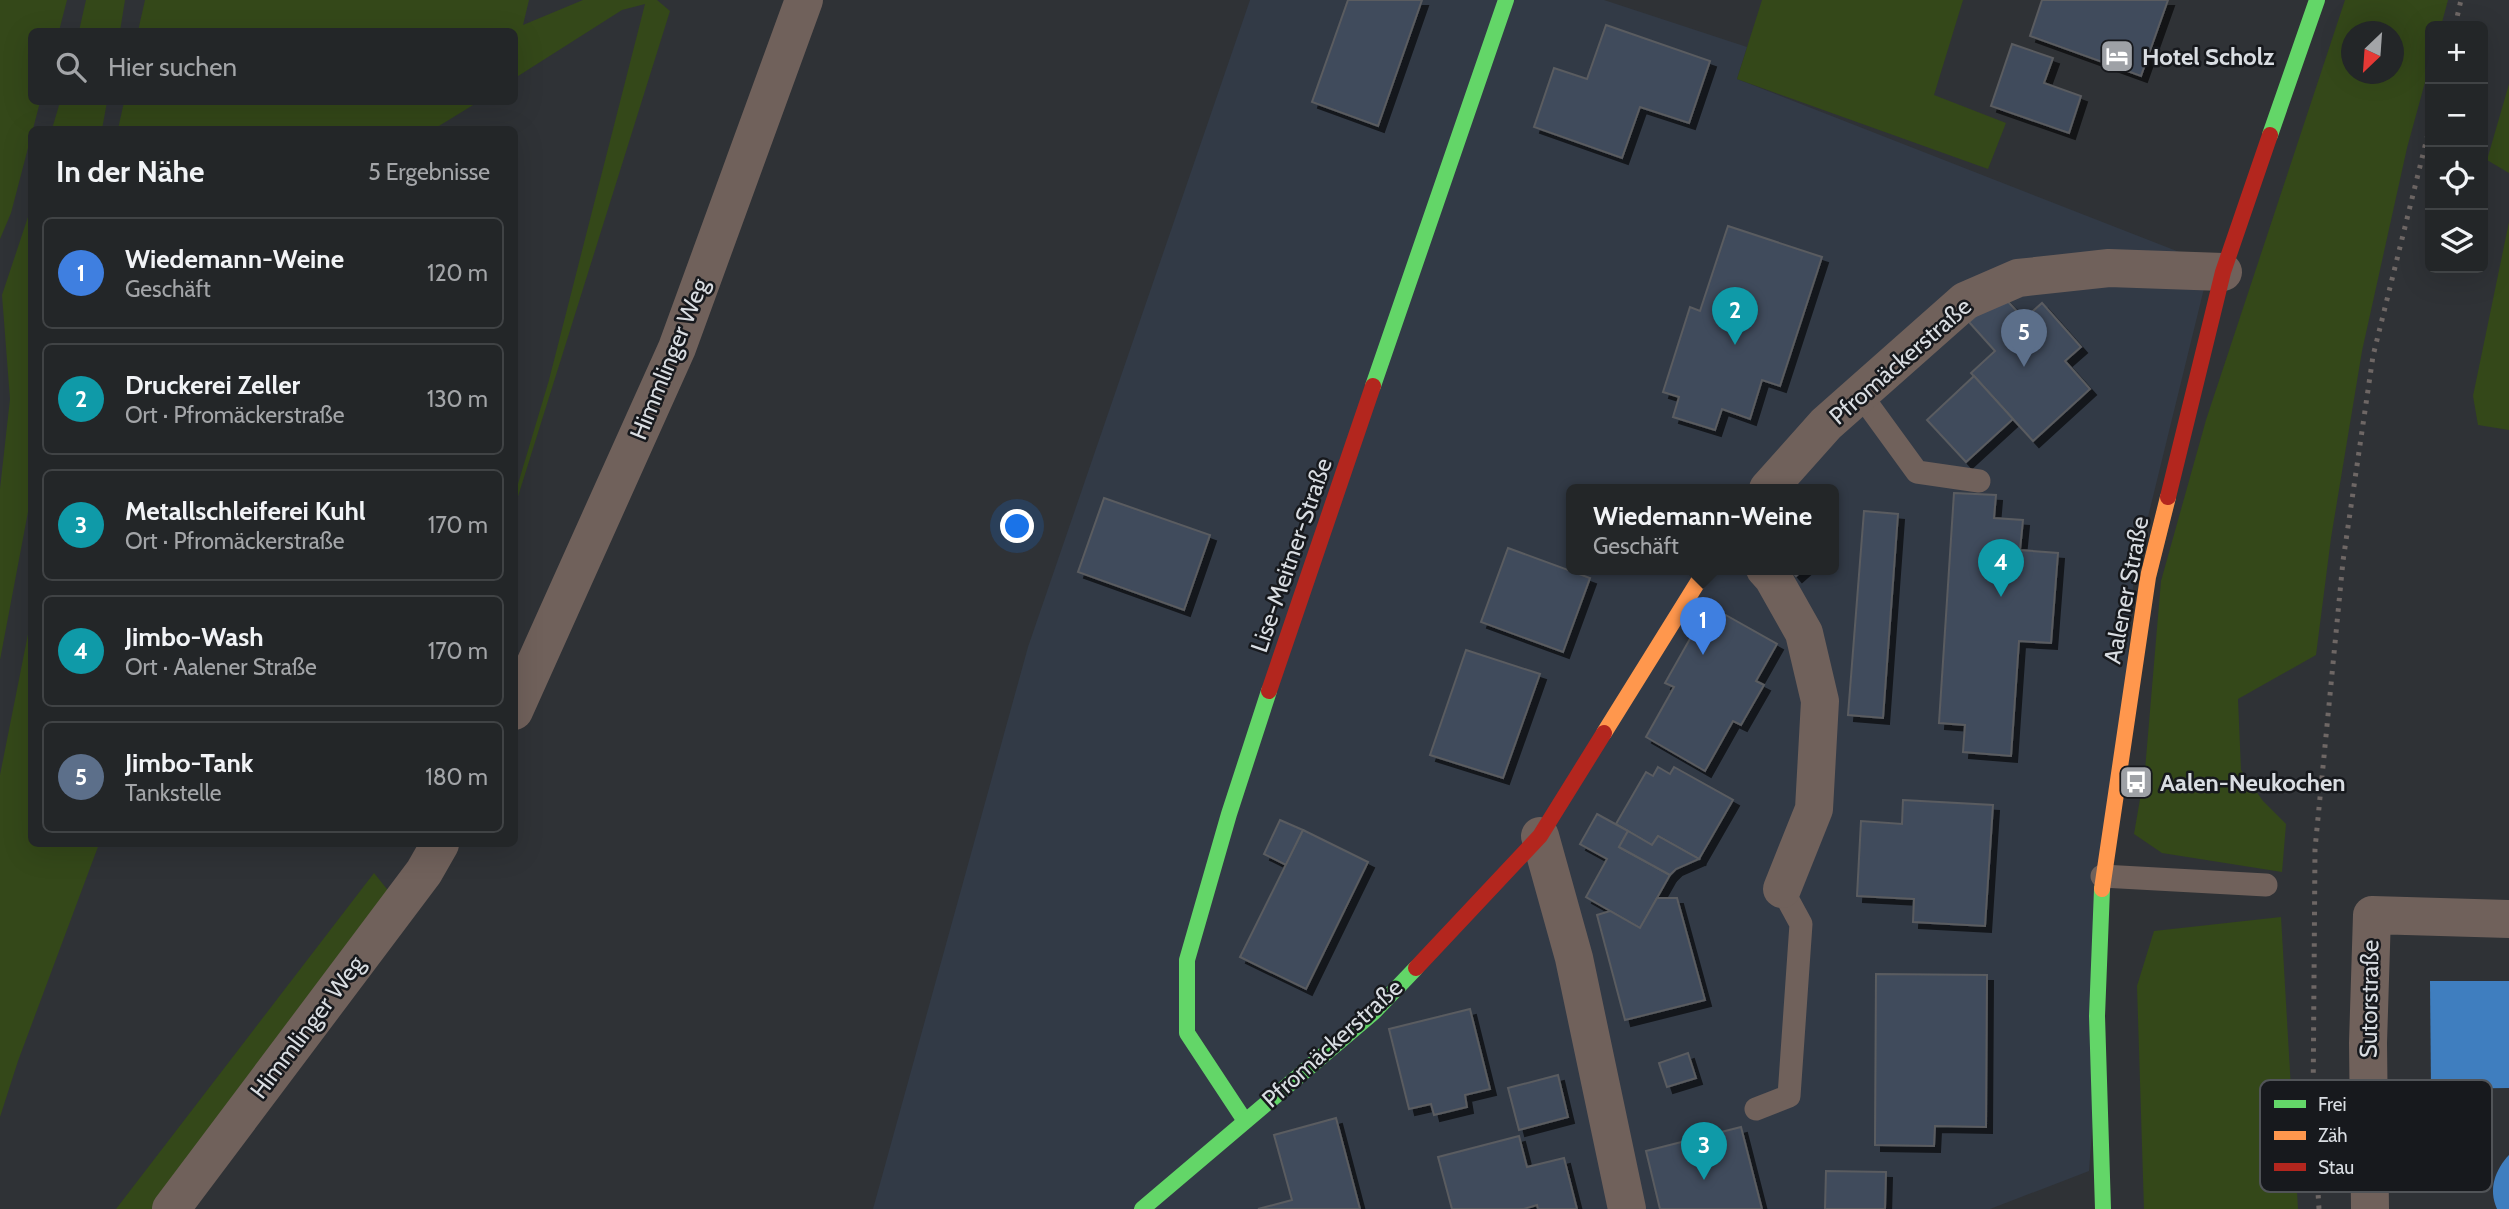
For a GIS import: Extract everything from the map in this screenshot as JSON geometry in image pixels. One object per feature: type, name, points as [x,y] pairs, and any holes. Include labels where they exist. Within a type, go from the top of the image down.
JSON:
[{"type":"street","name":"Himmlinger Weg","points":[[518,702],[677,348],[804,0]]},
{"type":"street","name":"Lise-Meitner-Straße","points":[[1245,1121],[1187,1032],[1187,960],[1265,701],[1506,0]]},
{"type":"street","name":"Aalener Straße","points":[[2103,1209],[2097,1016],[2102,876],[2148,577],[2223,272],[2317,0]]},
{"type":"street","name":"Pfromäckerstraße","points":[[1772,484],[1826,424],[1965,301],[2018,278],[2109,268],[2223,272]]},
{"type":"street","name":"Pfromäckerstraße","points":[[1142,1209],[1373,1013],[1541,836],[1702,575]]},
{"type":"street","points":[[1770,575],[1804,633],[1820,701],[1814,808],[1782,889]]},
{"type":"street","points":[[1541,836],[1574,958],[1627,1209]]},
{"type":"street","name":"Himmlinger Weg","points":[[171,1209],[424,872],[438,847]]},
{"type":"street","name":"Sutorstraße","points":[[2368,1080],[2372,915],[2509,919]]},
{"type":"lane","points":[[1861,395],[1917,472],[1979,481]]},
{"type":"lane","points":[[2102,876],[2266,885]]},
{"type":"lane","points":[[1756,1109],[1789,1096],[1801,924],[1782,889]]},
{"type":"shaded area","points":[[1250,0],[1604,0],[1747,47],[1737,79],[2210,264],[2134,574],[2089,1171],[1990,1209],[873,1209],[1028,647]]},
{"type":"green space","points":[[0,0],[67,0],[60,28],[28,28],[28,105],[39,105],[34,126],[28,126],[28,148],[11,213],[0,239]]},
{"type":"green space","points":[[86,0],[125,0],[120,28],[80,28]]},
{"type":"green space","points":[[145,0],[529,0],[523,25],[583,0],[657,0],[670,11],[518,496],[518,484],[549,380],[645,4],[622,10],[518,76],[518,28],[139,28]]},
{"type":"green space","points":[[1762,0],[1963,0],[1934,95],[2006,123],[1988,169],[1737,79]]},
{"type":"green space","points":[[2345,0],[2448,0],[2442,21],[2425,21],[2425,82],[2407,148],[2362,351],[2331,538],[2316,655],[2238,699],[2241,770],[2263,801],[2286,824],[2282,872],[2162,853],[2134,834],[2145,770],[2161,581],[2206,420]]},
{"type":"green space","points":[[2509,84],[2509,173],[2488,161]]},
{"type":"green space","points":[[59,105],[106,105],[103,126],[53,126]]},
{"type":"green space","points":[[123,105],[473,105],[439,126],[119,126]]},
{"type":"green space","points":[[28,217],[28,512],[0,660],[0,489],[10,399],[2,295]]},
{"type":"green space","points":[[2509,222],[2509,430],[2478,425],[2473,396]]},
{"type":"green space","points":[[28,634],[28,847],[98,847],[18,1061],[0,1117],[0,775]]},
{"type":"green space","points":[[374,873],[395,899],[209,1132],[152,1209],[116,1209]]},
{"type":"green space","points":[[2281,917],[2290,1080],[2260,1080],[2260,1192],[2297,1192],[2298,1209],[2144,1209],[2137,986],[2154,931]]},
{"type":"water","points":[[2430,981],[2509,981],[2509,1088],[2492,1088],[2492,1080],[2431,1080]]},
{"type":"water","points":[[2509,1155],[2509,1209],[2497,1209],[2493,1194],[2494,1180]]},
{"type":"building","points":[[1348,0],[1422,0],[1378,126],[1312,102]]},
{"type":"building","name":"Hotel Scholz","points":[[2042,0],[2168,0],[2141,76],[2030,36]]},
{"type":"building","points":[[1606,25],[1710,61],[1689,123],[1640,107],[1622,158],[1534,127],[1554,68],[1587,79]]},
{"type":"building","points":[[2012,44],[2053,58],[2044,83],[2081,96],[2069,133],[1991,106]]},
{"type":"building","points":[[1728,226],[1822,257],[1780,386],[1762,380],[1750,419],[1722,409],[1715,430],[1673,417],[1679,397],[1663,392],[1690,307],[1700,311]]},
{"type":"building","points":[[2001,294],[2024,319],[2042,303],[2081,347],[2065,361],[2090,389],[2033,441],[1971,373],[1995,351],[1969,322]]},
{"type":"building","points":[[1974,376],[2013,419],[1966,462],[1927,420]]},
{"type":"building","points":[[1954,493],[1996,495],[1994,518],[2023,520],[2020,550],[2058,553],[2051,643],[2019,641],[2011,756],[1963,752],[1965,725],[1939,723]]},
{"type":"building","points":[[1104,498],[1210,535],[1184,610],[1078,572]]},
{"type":"building","points":[[1864,511],[1898,514],[1883,718],[1848,715]]},
{"type":"building","points":[[1508,548],[1566,569],[1566,575],[1590,578],[1563,652],[1481,622]]},
{"type":"building","points":[[1715,609],[1777,644],[1756,681],[1764,685],[1741,725],[1733,721],[1705,771],[1646,737],[1674,687],[1665,683],[1691,637],[1698,640]]},
{"type":"building","points":[[1466,650],[1540,674],[1503,778],[1430,755]]},
{"type":"building","points":[[1658,767],[1670,774],[1674,767],[1733,800],[1699,859],[1658,836],[1652,845],[1616,824],[1646,772],[1653,776]]},
{"type":"building","points":[[1903,800],[1993,805],[1985,926],[1913,922],[1914,899],[1857,896],[1861,821],[1902,824]]},
{"type":"building","points":[[1597,814],[1628,831],[1619,847],[1670,875],[1640,928],[1586,897],[1607,859],[1580,844]]},
{"type":"building","points":[[1280,820],[1303,830],[1286,865],[1264,854]]},
{"type":"building","points":[[1303,830],[1368,862],[1306,989],[1240,957]]},
{"type":"building","points":[[1628,831],[1652,845],[1658,836],[1699,859],[1676,869],[1670,875],[1619,847]]},
{"type":"building","points":[[1657,898],[1677,898],[1705,1000],[1625,1020],[1597,915],[1610,911],[1640,928]]},
{"type":"building","points":[[1876,974],[1987,975],[1986,1127],[1935,1126],[1934,1146],[1875,1145]]},
{"type":"building","points":[[1470,1009],[1490,1089],[1465,1095],[1467,1107],[1434,1115],[1431,1104],[1409,1109],[1389,1029]]},
{"type":"building","points":[[1688,1053],[1696,1078],[1667,1087],[1659,1063]]},
{"type":"building","points":[[1558,1075],[1568,1117],[1519,1130],[1508,1088]]},
{"type":"building","points":[[1336,1118],[1360,1209],[1258,1209],[1292,1200],[1274,1135]]},
{"type":"building","points":[[1741,1127],[1762,1209],[1660,1209],[1646,1151]]},
{"type":"building","points":[[1519,1136],[1527,1167],[1564,1158],[1577,1209],[1538,1209],[1537,1205],[1524,1209],[1452,1209],[1438,1157]]},
{"type":"building","points":[[1826,1171],[1886,1172],[1885,1209],[1825,1209]]},
{"type":"railway","points":[[2456,21],[2461,0]]},
{"type":"railway","points":[[2313,1080],[2315,849],[2343,561],[2373,356],[2425,146]]},
{"type":"railway","points":[[2318,1192],[2319,1209]]},
{"type":"traffic: fast","points":[[1373,386],[1506,0]]},
{"type":"traffic: fast","points":[[2270,135],[2317,0]]},
{"type":"traffic: fast","points":[[1245,1121],[1187,1033],[1187,960],[1229,814],[1269,691]]},
{"type":"traffic: fast","points":[[2102,889],[2097,1016],[2103,1209]]},
{"type":"traffic: fast","points":[[1142,1209],[1373,1013],[1416,968]]},
{"type":"traffic: slow","points":[[2102,889],[2148,577],[2168,497]]},
{"type":"traffic: slow","points":[[1604,733],[1702,575]]},
{"type":"traffic: jam","points":[[2168,497],[2223,272],[2270,135]]},
{"type":"traffic: jam","points":[[1269,691],[1373,386]]},
{"type":"traffic: jam","points":[[1416,968],[1540,836],[1604,733]]},
{"type":"place","name":"Hotel Scholz","points":[[2117,56]]},
{"type":"place","name":"Druckerei Zeller","points":[[1735,345]]},
{"type":"place","name":"Jimbo-Tank","points":[[2024,367]]},
{"type":"place","name":"Jimbo-Wash","points":[[2001,597]]},
{"type":"place","name":"Wiedemann-Weine","points":[[1703,655]]},
{"type":"place","name":"Aalen-Neukochen","points":[[2136,782]]},
{"type":"place","name":"Metallschleiferei Kuhl","points":[[1704,1180]]}]
